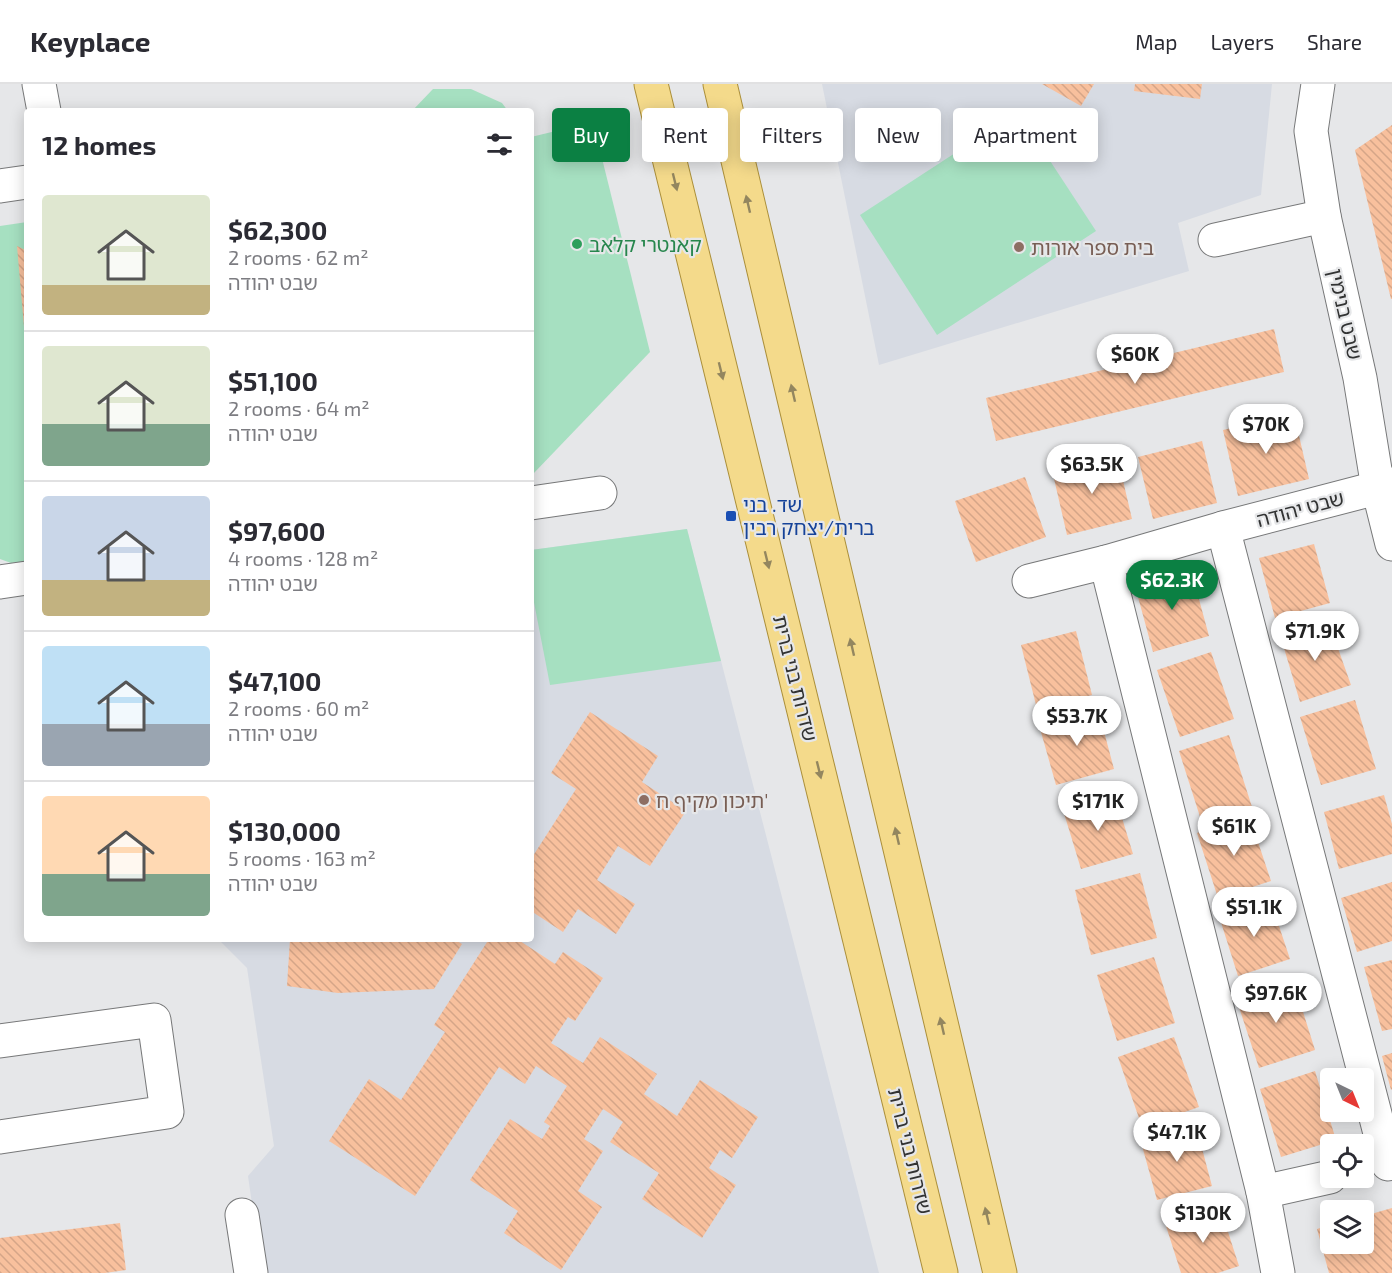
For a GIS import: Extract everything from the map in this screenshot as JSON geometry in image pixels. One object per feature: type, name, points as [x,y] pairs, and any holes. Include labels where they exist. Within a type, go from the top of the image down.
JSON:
[{"type":"main road","name":"שדרות בני ברית","points":[[651,84],[941,1273]]},
{"type":"main road","points":[[720,84],[1000,1273]]},
{"type":"street","points":[[39,84],[43,108]]},
{"type":"street","name":"שבט בנימין","points":[[1318,84],[1311,131],[1324,216],[1385,486],[1392,544]]},
{"type":"street","points":[[0,186],[24,182]]},
{"type":"street","points":[[1215,240],[1324,216]]},
{"type":"street","name":"שבט יהודה","points":[[1029,581],[1385,486]]},
{"type":"street","points":[[534,503],[600,492]]},
{"type":"street","points":[[1223,528],[1381,1166]]},
{"type":"street","points":[[1106,562],[1263,1192],[1278,1273]]},
{"type":"street","points":[[0,582],[24,578]]},
{"type":"street","points":[[0,1041],[154,1020],[167,1112],[0,1137]]},
{"type":"street","points":[[1263,1192],[1320,1179]]},
{"type":"street","points":[[242,1215],[251,1273]]},
{"type":"shaded area","name":"בית ספר אורות","points":[[822,84],[1272,84],[1261,195],[1178,223],[1189,271],[879,365],[838,162],[843,162],[843,108],[827,108]]},
{"type":"shaded area","name":"תיכון מקיף ח'","points":[[687,529],[879,1273],[262,1273],[248,1176],[274,1146],[247,968],[221,942],[534,942],[534,550]]},
{"type":"green space","points":[[433,89],[471,89],[502,103],[506,108],[415,108]]},
{"type":"green space","name":"קאנטרי קלאב","points":[[552,132],[552,162],[603,162],[650,352],[534,473],[534,136]]},
{"type":"green space","points":[[953,154],[953,162],[1051,162],[1096,231],[937,335],[860,215]]},
{"type":"green space","points":[[24,222],[24,561],[11,563],[0,559],[0,226]]},
{"type":"green space","points":[[687,529],[721,661],[550,685],[534,602],[534,550]]},
{"type":"building","points":[[1042,84],[1094,84],[1081,106]]},
{"type":"building","points":[[1135,84],[1202,84],[1200,99],[1134,91]]},
{"type":"building","points":[[1392,125],[1392,299],[1391,299],[1355,150]]},
{"type":"building","points":[[17,246],[24,250],[24,326]]},
{"type":"building","points":[[1274,329],[1284,372],[996,441],[986,398]]},
{"type":"building","points":[[1294,414],[1309,479],[1238,496],[1223,430]]},
{"type":"building","points":[[1202,441],[1217,503],[1153,519],[1138,457]]},
{"type":"building","points":[[1117,455],[1132,519],[1067,535],[1052,470]]},
{"type":"building","points":[[1025,477],[1046,537],[976,562],[955,501]]},
{"type":"building","points":[[1314,544],[1330,603],[1275,618],[1259,558]]},
{"type":"building","points":[[1191,570],[1209,636],[1153,652],[1135,586]]},
{"type":"building","points":[[1329,623],[1351,685],[1300,702],[1281,638]]},
{"type":"building","points":[[1076,631],[1092,695],[1037,709],[1021,645]]},
{"type":"building","points":[[1211,652],[1234,719],[1180,737],[1157,670]]},
{"type":"building","points":[[1355,700],[1376,769],[1321,785],[1300,717]]},
{"type":"building","points":[[1098,709],[1114,769],[1056,785],[1039,725]]},
{"type":"building","points":[[590,712],[658,756],[642,782],[686,811],[650,866],[618,846],[597,880],[635,904],[616,934],[578,909],[563,932],[534,913],[534,854],[576,789],[551,773]]},
{"type":"building","points":[[1229,735],[1252,807],[1202,823],[1179,751]]},
{"type":"building","points":[[1115,795],[1133,854],[1081,869],[1063,810]]},
{"type":"building","points":[[1384,795],[1392,824],[1392,854],[1339,869],[1324,812]]},
{"type":"building","points":[[1249,815],[1271,881],[1218,898],[1197,833]]},
{"type":"building","points":[[1140,873],[1157,938],[1091,955],[1075,890]]},
{"type":"building","points":[[1392,882],[1392,941],[1357,952],[1341,898]]},
{"type":"building","points":[[1270,899],[1290,959],[1238,976],[1219,916]]},
{"type":"building","points":[[290,942],[459,942],[462,944],[434,989],[338,993],[287,986]]},
{"type":"building","points":[[487,942],[522,942],[555,964],[563,952],[603,978],[575,1021],[568,1017],[551,1043],[583,1063],[600,1037],[657,1074],[644,1094],[677,1116],[700,1080],[758,1117],[732,1158],[720,1150],[709,1168],[736,1185],[702,1238],[642,1199],[659,1173],[610,1142],[623,1122],[603,1109],[584,1139],[603,1151],[578,1191],[602,1207],[561,1270],[504,1233],[518,1211],[470,1180],[510,1119],[542,1139],[550,1126],[544,1122],[567,1086],[536,1066],[525,1084],[499,1067],[415,1196],[329,1141],[369,1079],[401,1100],[445,1032],[434,1025]]},
{"type":"building","points":[[1154,957],[1175,1023],[1117,1041],[1097,975]]},
{"type":"building","points":[[1392,960],[1392,1029],[1382,1031],[1364,967]]},
{"type":"building","points":[[1293,980],[1315,1050],[1259,1068],[1236,998]]},
{"type":"building","points":[[1174,1037],[1199,1107],[1142,1127],[1118,1057]]},
{"type":"building","points":[[1392,1053],[1392,1089],[1391,1090],[1382,1056]]},
{"type":"building","points":[[1315,1071],[1320,1087],[1320,1122],[1331,1122],[1334,1134],[1320,1134],[1320,1145],[1281,1157],[1260,1089]]},
{"type":"building","points":[[1196,1126],[1212,1186],[1157,1200],[1141,1142]]},
{"type":"building","points":[[1220,1207],[1239,1266],[1218,1273],[1181,1273],[1166,1226]]},
{"type":"building","points":[[1392,1208],[1392,1273],[1329,1273],[1324,1254],[1374,1254],[1374,1213]]},
{"type":"building","points":[[120,1223],[126,1270],[105,1273],[0,1273],[0,1238]]},
{"type":"place","name":"קאנטרי קלאב","points":[[577,244]]},
{"type":"place","name":"בית ספר אורות","points":[[1019,247]]},
{"type":"place","name":"שד. בני ברית/יצחק רבין","points":[[731,516]]},
{"type":"place","name":"תיכון מקיף ח'","points":[[644,800]]}]
